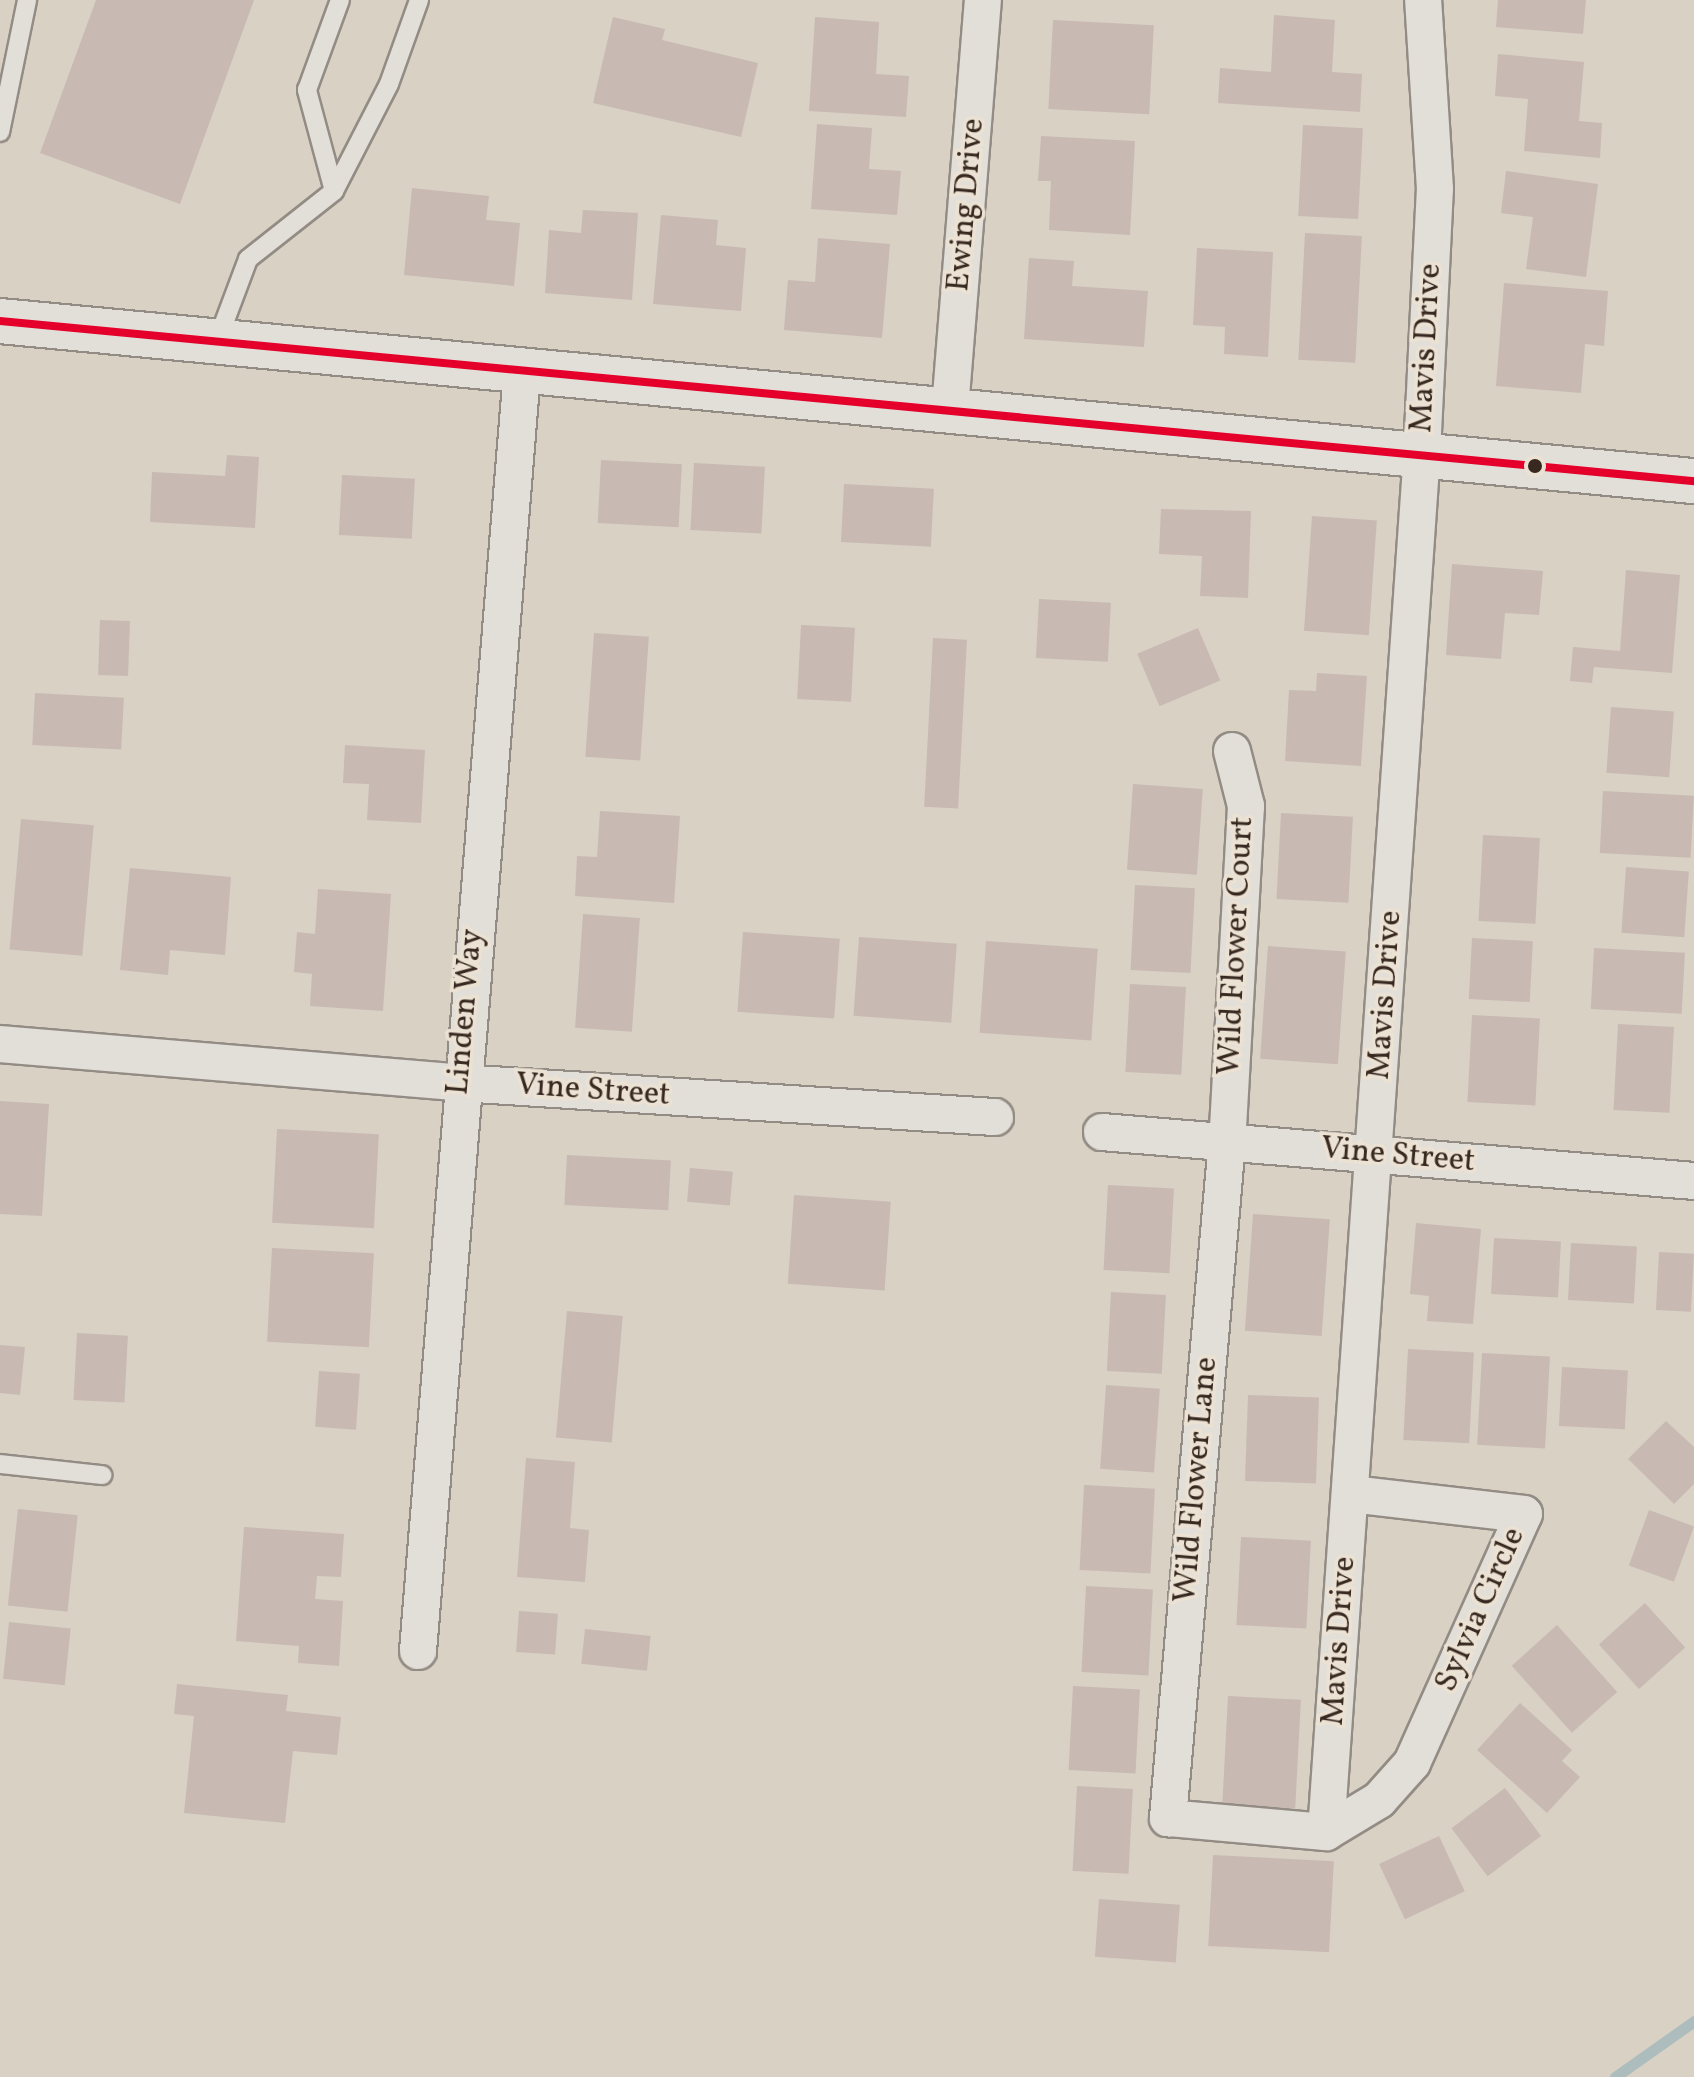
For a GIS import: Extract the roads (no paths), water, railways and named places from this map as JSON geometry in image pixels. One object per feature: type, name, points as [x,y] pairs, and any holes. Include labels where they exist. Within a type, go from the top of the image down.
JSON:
[{"type":"street","name":"Ewing Drive","points":[[950,409],[983,0]]},
{"type":"street","name":"Mavis Drive","points":[[1326,1832],[1422,453],[1435,189],[1423,0]]},
{"type":"street","points":[[0,321],[218,339],[522,373],[950,409],[1694,481]]},
{"type":"street","name":"Linden Way","points":[[418,1651],[460,1083],[522,373]]},
{"type":"street","name":"Wild Flower Court","points":[[1227,1142],[1246,806],[1232,751]]},
{"type":"street","name":"Vine Street","points":[[0,1044],[460,1083],[995,1117]]},
{"type":"street","name":"Vine Street","points":[[1102,1132],[1694,1181]]},
{"type":"street","name":"Wild Flower Lane","points":[[1227,1142],[1168,1818],[1326,1832]]},
{"type":"street","name":"Sylvia Circle","points":[[1326,1832],[1379,1800],[1412,1763],[1524,1514],[1351,1494]]},
{"type":"lane","points":[[0,132],[27,0]]},
{"type":"lane","points":[[334,191],[307,90],[340,0]]},
{"type":"lane","points":[[218,339],[248,259],[334,191],[389,84],[419,0]]},
{"type":"lane","points":[[0,1464],[102,1475]]},
{"type":"waterway","points":[[1615,2077],[1694,2021]]}]
